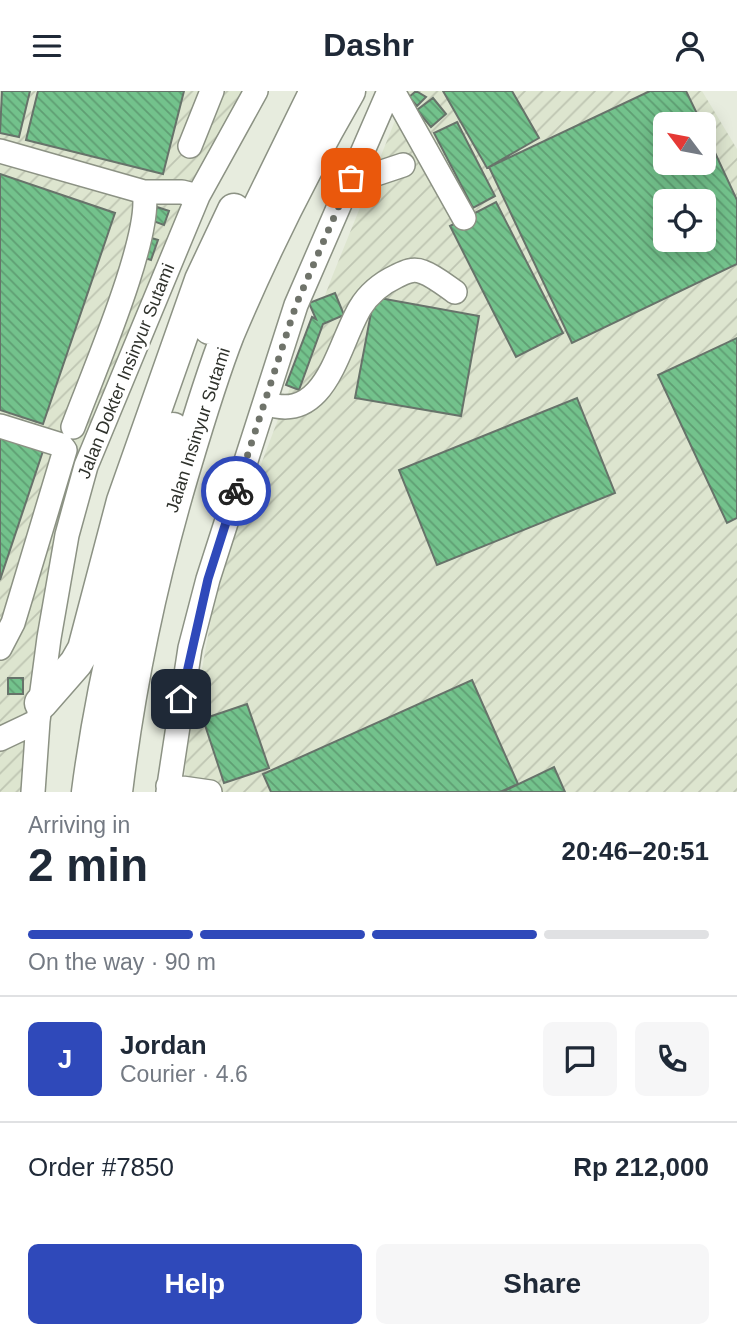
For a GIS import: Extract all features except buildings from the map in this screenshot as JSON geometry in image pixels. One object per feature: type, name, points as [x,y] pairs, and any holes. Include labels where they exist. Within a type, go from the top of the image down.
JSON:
[{"type":"highway","points":[[39,712],[84,649],[123,501],[201,280],[294,91]]},
{"type":"highway","name":"Jalan Insinyur Sutami","points":[[88,792],[97,722],[135,554],[178,414],[241,244],[316,91]]},
{"type":"highway","name":"Jalan Insinyur Sutami","points":[[116,792],[136,657],[156,563],[200,414],[228,334],[259,266],[299,183],[349,91]]},
{"type":"street","points":[[190,146],[212,91]]},
{"type":"street","name":"Jalan Dokter Insinyur Sutami","points":[[33,792],[39,712],[50,638],[67,535],[86,466],[198,196],[256,91]]},
{"type":"street","points":[[210,792],[168,789],[196,625],[208,579],[296,305],[391,91]]},
{"type":"street","points":[[391,91],[464,218]]},
{"type":"street","points":[[0,151],[144,192],[181,192],[198,196]]},
{"type":"street","points":[[351,178],[373,175],[402,165]]},
{"type":"street","points":[[73,427],[126,286],[147,207],[144,192]]},
{"type":"street","points":[[265,403],[282,409],[301,405],[316,395],[361,306],[377,288],[390,280],[408,270],[422,271],[455,292]]},
{"type":"street","points":[[0,426],[61,445],[65,450],[13,623],[0,647]]},
{"type":"street","points":[[13,623],[50,638]]},
{"type":"street","points":[[0,739],[39,712]]},
{"type":"shaded area","points":[[0,91],[244,91],[58,534],[21,792],[0,792]]},
{"type":"shaded area","points":[[407,91],[702,91],[715,112],[653,112],[653,175],[716,175],[716,114],[737,149],[737,792],[184,792],[186,757],[219,575],[332,277]]},
{"type":"way so far","points":[[236,491],[296,305],[351,178]]},
{"type":"route","points":[[181,699],[190,648],[208,579],[236,491]]}]
